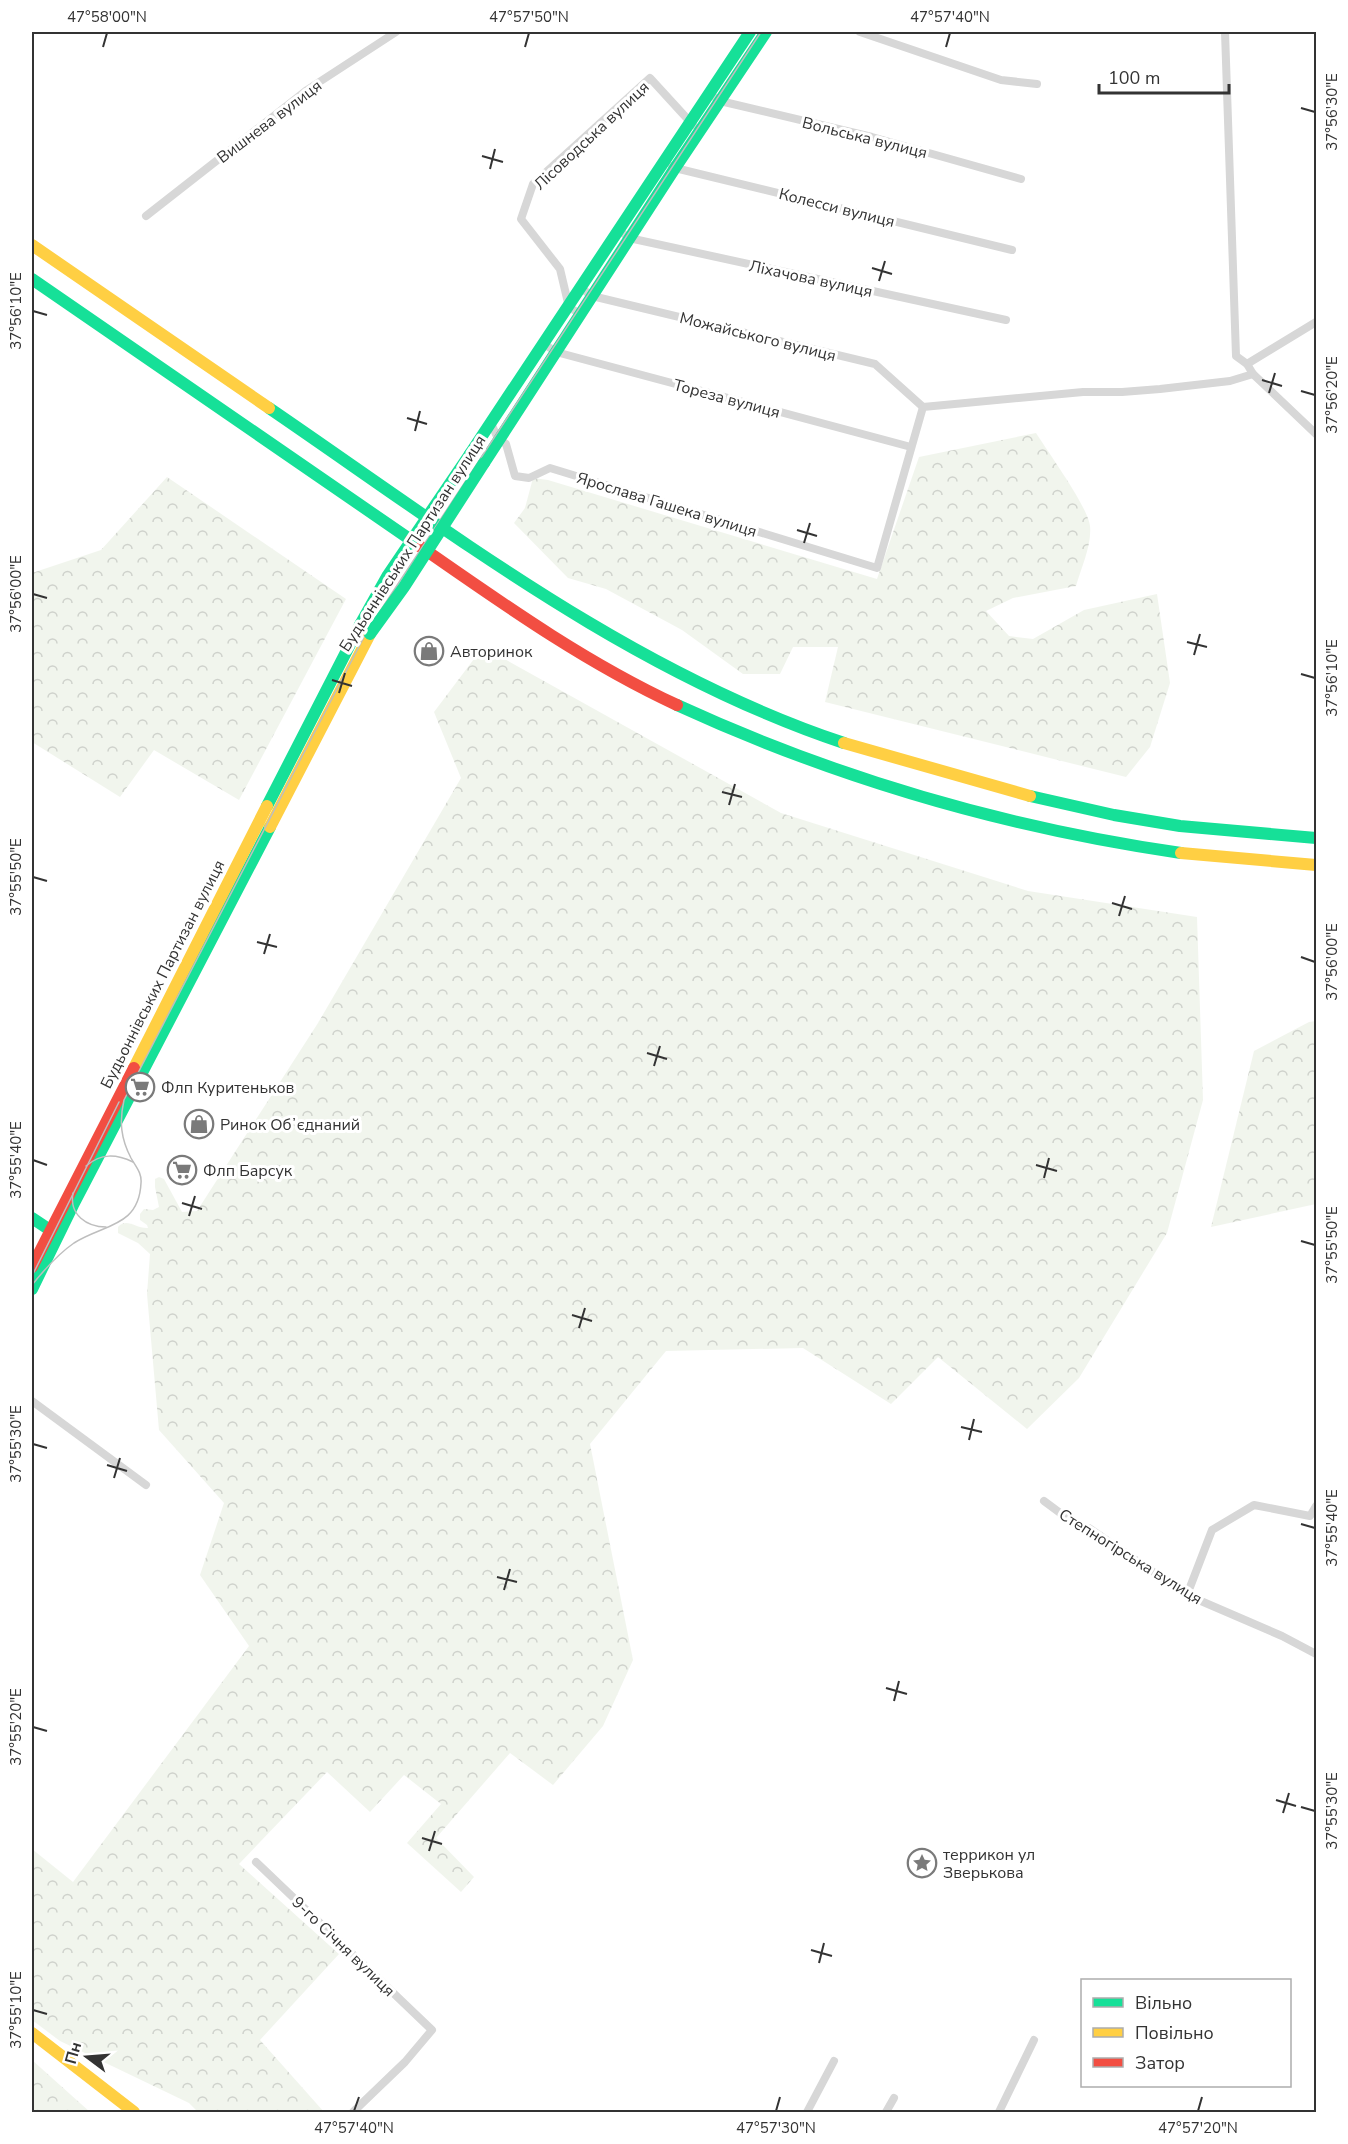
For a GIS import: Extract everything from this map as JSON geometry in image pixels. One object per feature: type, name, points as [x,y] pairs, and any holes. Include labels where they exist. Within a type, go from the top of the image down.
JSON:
[{"type":"main road","name":"Будьоннівських Партизан вулиця","points":[[32,1289],[53,1232],[360,625],[388,575],[544,344],[575,310],[592,296],[675,168],[710,94],[750,32]]},
{"type":"main road","name":"Будьоннівських Партизан вулиця","points":[[32,1267],[53,1232],[370,634],[410,578],[556,352],[575,310],[581,288],[665,160],[720,101],[766,32]]},
{"type":"main road","points":[[32,245],[258,419],[521,616],[597,662],[672,703],[793,755],[865,779],[1000,817],[1077,836],[1216,857],[1317,865]]},
{"type":"main road","points":[[32,279],[609,637],[677,674],[749,708],[872,753],[1083,809],[1212,830],[1317,838]]},
{"type":"main road","points":[[32,1218],[53,1232]]},
{"type":"main road","points":[[32,2033],[134,2112]]},
{"type":"street","name":"Вишнева вулиця","points":[[146,216],[307,90],[396,32]]},
{"type":"street","points":[[860,32],[1001,80],[1037,84]]},
{"type":"street","points":[[1225,32],[1236,356],[1247,364],[1253,374],[1317,434]]},
{"type":"street","name":"Лісоводська вулиця","points":[[575,310],[560,269],[522,219],[533,184],[650,78],[696,127]]},
{"type":"street","name":"Вольська вулиця","points":[[710,94],[720,101],[872,137],[1021,179]]},
{"type":"street","name":"Колесси вулиця","points":[[665,160],[675,168],[1012,250]]},
{"type":"street","name":"Ліхачова вулиця","points":[[619,230],[629,238],[1006,320]]},
{"type":"street","name":"Можайського вулиця","points":[[581,288],[592,296],[875,364],[923,407]]},
{"type":"street","points":[[1247,364],[1317,322]]},
{"type":"street","name":"Тореза вулиця","points":[[544,344],[556,352],[911,447]]},
{"type":"street","points":[[911,447],[923,407],[1083,392],[1142,391],[1230,381],[1253,374]]},
{"type":"street","name":"Ярослава Гашека вулиця","points":[[491,423],[498,439],[506,444],[515,476],[529,478],[550,468],[877,568],[911,447]]},
{"type":"street","points":[[32,1401],[146,1485]]},
{"type":"street","name":"Степногірська вулиця","points":[[1044,1501],[1079,1527],[1089,1528],[1187,1595],[1282,1636],[1317,1654]]},
{"type":"street","points":[[1187,1595],[1212,1530],[1254,1505],[1310,1516],[1317,1506]]},
{"type":"street","name":"9-го Січня вулиця","points":[[256,1862],[432,2030],[405,2062],[353,2112]]},
{"type":"street","points":[[999,2112],[1034,2040]]},
{"type":"street","points":[[807,2112],[834,2061]]},
{"type":"street","points":[[886,2112],[894,2098]]},
{"type":"green space","points":[[1036,433],[1088,517],[1090,533],[1086,556],[1076,586],[1013,598],[986,611],[1009,636],[1033,639],[1084,610],[1157,594],[1170,683],[1150,747],[1126,777],[825,702],[838,647],[793,647],[780,674],[743,674],[682,630],[606,589],[568,578],[514,523],[525,508],[533,478],[548,480],[877,579],[919,457]]},
{"type":"green space","points":[[167,477],[346,599],[239,800],[154,750],[120,797],[32,742],[32,573],[101,550]]},
{"type":"green space","points":[[483,647],[781,813],[1028,891],[1197,917],[1203,1100],[1167,1233],[1079,1378],[1027,1429],[938,1357],[891,1404],[803,1348],[666,1351],[590,1444],[633,1660],[603,1726],[553,1785],[510,1753],[436,1838],[474,1877],[461,1892],[407,1843],[441,1804],[404,1775],[370,1812],[327,1772],[239,1864],[339,1954],[260,2040],[324,2112],[198,2112],[189,2103],[60,2041],[32,2020],[32,1849],[73,1882],[249,1646],[200,1575],[224,1503],[159,1430],[147,1294],[150,1254],[138,1243],[118,1233],[118,1227],[128,1223],[148,1228],[140,1220],[140,1214],[144,1209],[153,1210],[159,1207],[155,1179],[159,1177],[164,1179],[182,1212],[197,1211],[318,1023],[461,778],[434,712]]},
{"type":"green space","points":[[1316,1021],[1316,1204],[1211,1227],[1254,1051],[1309,1022]]},
{"type":"green space","points":[[32,2060],[90,2112],[32,2112]]},
{"type":"tram line","points":[[32,1285],[51,1262],[68,1247],[118,1222],[134,1208],[139,1197],[141,1176],[123,1137],[121,1123],[124,1100],[367,631],[761,32]]},
{"type":"tram line","points":[[32,1276],[119,1102]]},
{"type":"tram line","points":[[86,1166],[97,1159],[109,1156],[121,1157],[133,1162]]},
{"type":"tram line","points":[[73,1193],[74,1208],[81,1218],[92,1225],[106,1227]]},
{"type":"traffic: fast","points":[[470,454],[750,32]]},
{"type":"traffic: fast","points":[[484,463],[766,32]]},
{"type":"traffic: fast","points":[[32,279],[411,540]]},
{"type":"traffic: fast","points":[[269,408],[475,550],[545,596],[617,639],[690,678],[766,713],[844,743]]},
{"type":"traffic: fast","points":[[360,625],[388,575],[470,454]]},
{"type":"traffic: fast","points":[[370,634],[404,587],[484,463]]},
{"type":"traffic: fast","points":[[267,806],[360,625]]},
{"type":"traffic: fast","points":[[677,705],[798,755],[924,797],[1052,830],[1181,853]]},
{"type":"traffic: fast","points":[[1030,796],[1114,815],[1180,826],[1316,838]]},
{"type":"traffic: fast","points":[[32,1289],[73,1205],[270,827]]},
{"type":"traffic: fast","points":[[32,1218],[56,1234]]},
{"type":"traffic: slow","points":[[32,245],[269,408]]},
{"type":"traffic: slow","points":[[270,827],[370,634]]},
{"type":"traffic: slow","points":[[844,743],[1030,796]]},
{"type":"traffic: slow","points":[[134,1068],[267,806]]},
{"type":"traffic: slow","points":[[1181,853],[1316,865]]},
{"type":"traffic: slow","points":[[32,2033],[134,2112]]},
{"type":"traffic: jam","points":[[411,540],[507,607],[574,649],[607,669],[677,705]]},
{"type":"traffic: jam","points":[[32,1267],[134,1068]]},
{"type":"place","name":"Авторинок","points":[[429,651]]},
{"type":"place","name":"Флп Куритеньков","points":[[140,1087]]},
{"type":"place","name":"Ринок Обʼєднаний","points":[[199,1124]]},
{"type":"place","name":"Флп Барсук","points":[[182,1170]]},
{"type":"place","name":"террикон ул Зверькова","points":[[922,1863]]}]
